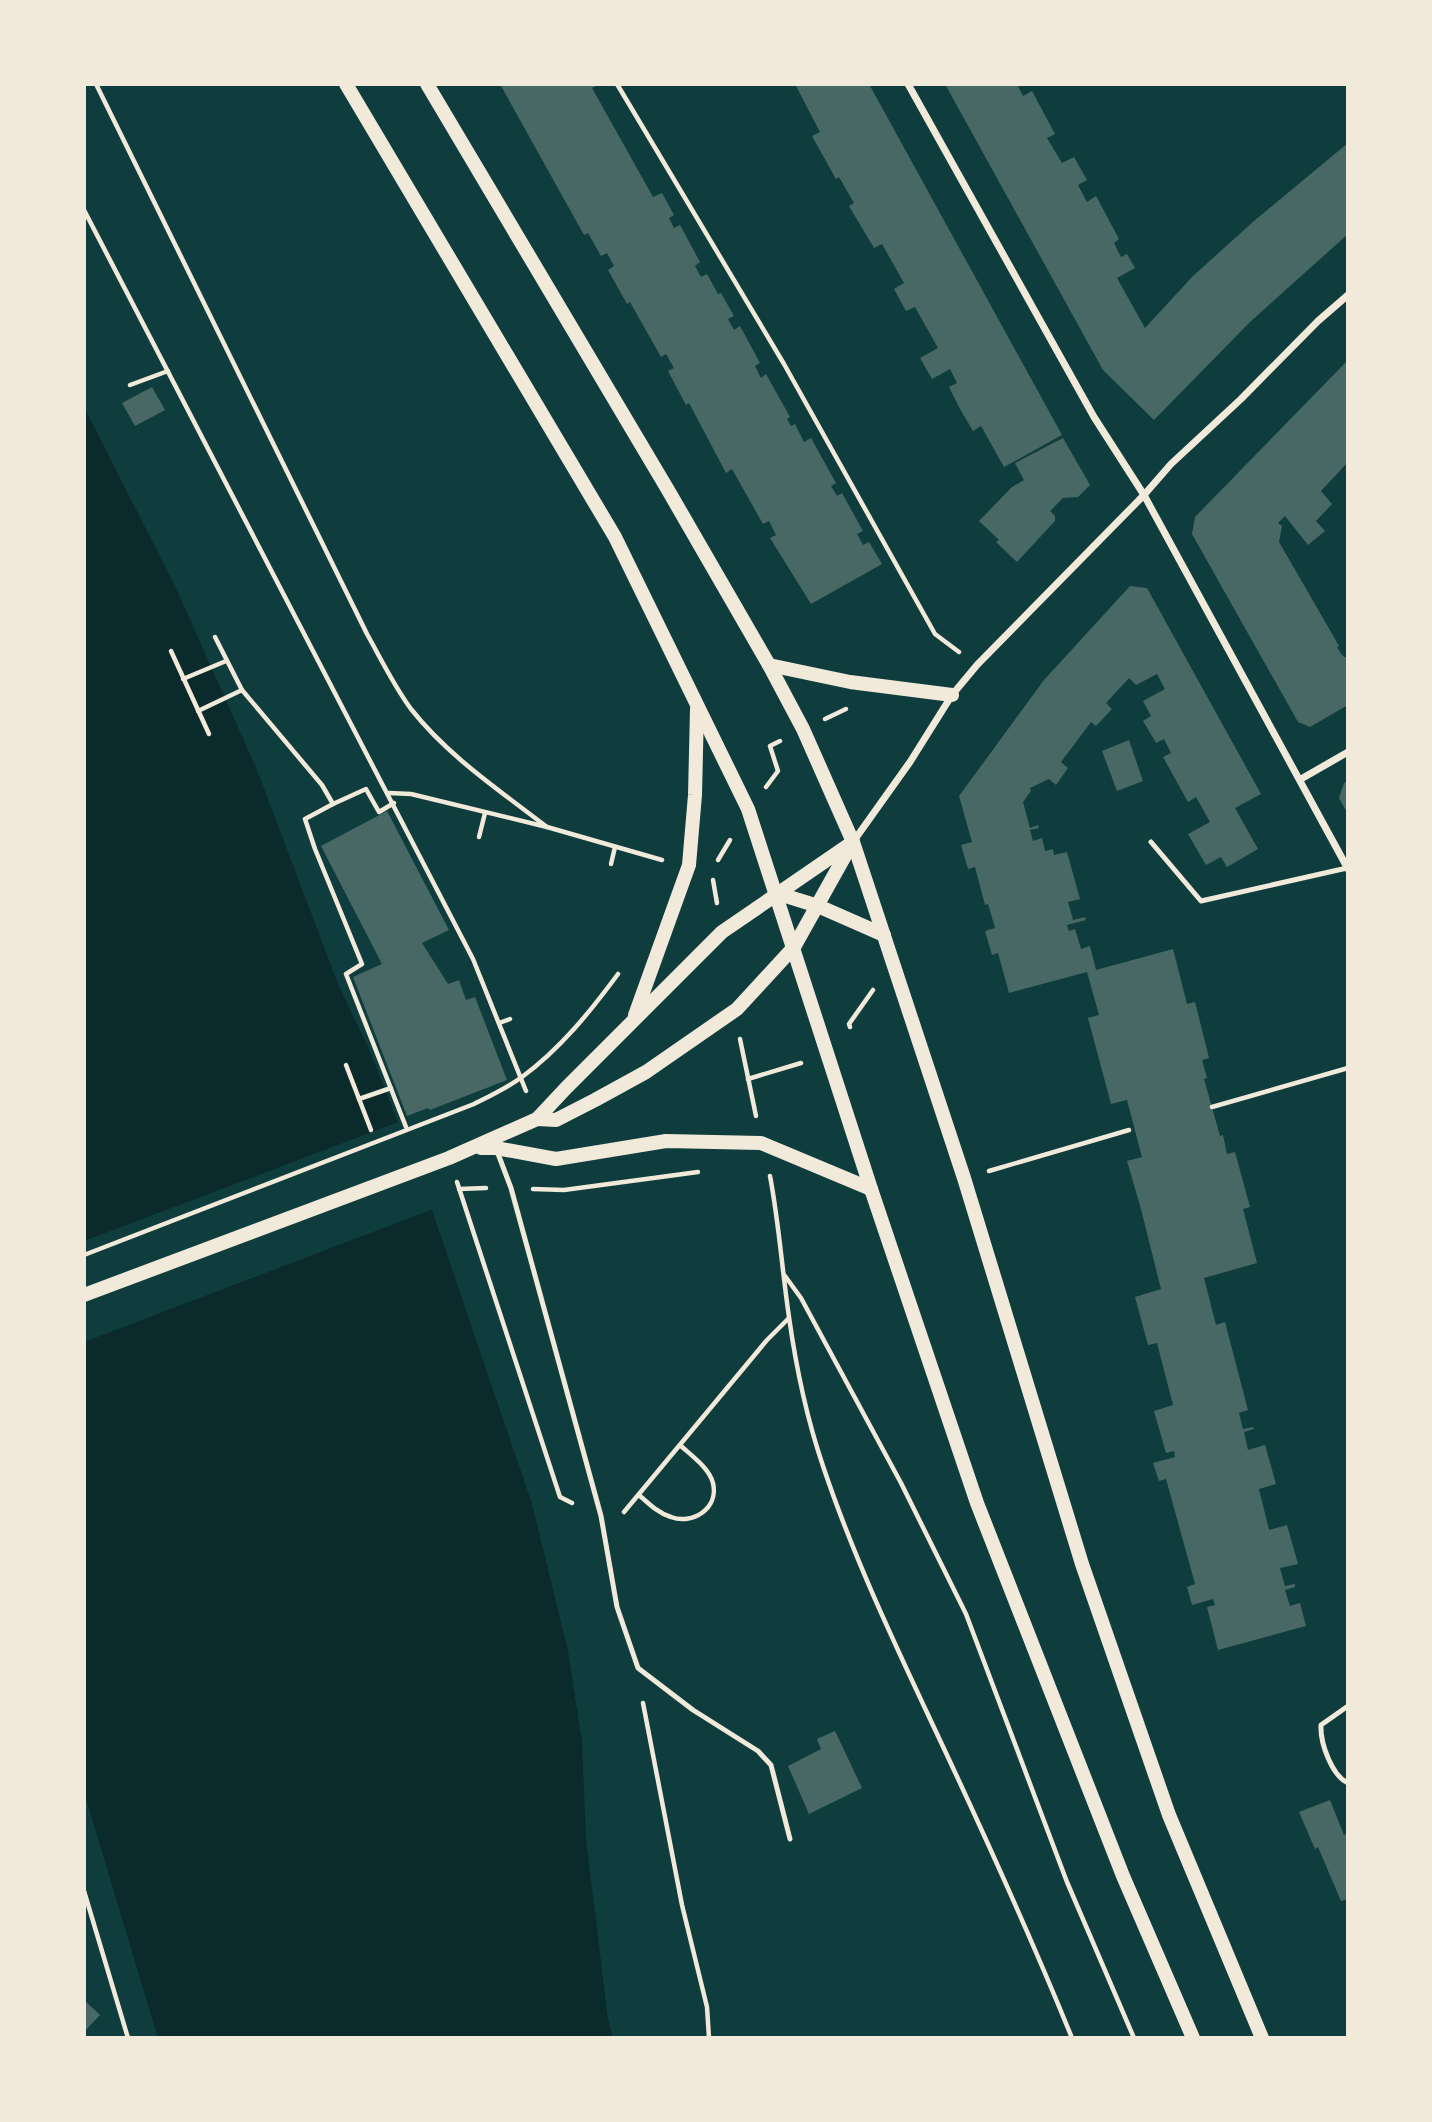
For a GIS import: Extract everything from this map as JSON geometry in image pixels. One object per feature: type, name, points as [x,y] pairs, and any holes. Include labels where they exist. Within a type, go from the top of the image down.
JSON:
[{"type":"main road","points":[[346,84],[615,537],[748,809],[871,1189],[977,1503],[1123,1876],[1193,2038]]},
{"type":"main road","points":[[428,84],[769,665],[803,729],[853,842],[964,1178],[1086,1578],[1170,1815],[1262,2038]]},
{"type":"main road","points":[[769,665],[850,682],[952,695]]},
{"type":"main road","points":[[634,1019],[689,865],[695,795],[697,704]]},
{"type":"main road","points":[[84,1295],[476,1148],[537,1119],[722,932],[853,842]]},
{"type":"main road","points":[[537,1119],[555,1120],[646,1072],[737,1009],[794,947],[853,842]]},
{"type":"main road","points":[[776,893],[818,906],[884,935]]},
{"type":"main road","points":[[476,1148],[496,1148],[556,1159],[666,1141],[761,1143],[871,1189]]},
{"type":"street","points":[[908,84],[1094,416],[1144,495],[1348,868]]},
{"type":"street","points":[[853,842],[910,762],[952,695],[977,665],[1144,495],[1171,464],[1348,295]]},
{"type":"street","points":[[1301,779],[1348,752]]},
{"type":"lane","points":[[1151,842],[1201,901],[1348,868]]},
{"type":"lane","points":[[496,1148],[511,1188],[601,1516],[617,1607],[638,1668],[692,1710],[758,1751],[771,1765],[790,1839]]},
{"type":"lane","points":[[1348,1706],[1321,1725],[1320,1734],[1334,1770],[1340,1780],[1348,1783]]},
{"type":"path","points":[[96,84],[361,622],[398,688],[428,729],[464,763],[547,827]]},
{"type":"path","points":[[617,84],[784,364],[935,634],[977,665]]},
{"type":"path","points":[[84,210],[473,959],[520,1078]]},
{"type":"path","points":[[130,385],[169,371]]},
{"type":"path","points":[[215,637],[242,690],[322,785],[333,804]]},
{"type":"path","points":[[171,651],[209,734]]},
{"type":"path","points":[[183,679],[226,661]]},
{"type":"path","points":[[712,870],[748,809],[778,771],[770,746],[847,709],[850,682]]},
{"type":"path","points":[[198,710],[242,690]]},
{"type":"path","points":[[394,803],[379,812],[366,789],[305,819],[362,964],[345,974],[406,1127]]},
{"type":"path","points":[[388,793],[411,794],[547,827],[660,859],[657,870]]},
{"type":"path","points":[[479,838],[485,813]]},
{"type":"path","points":[[611,864],[615,847]]},
{"type":"path","points":[[84,1255],[424,1126],[474,1104],[520,1078],[580,1024],[624,962]]},
{"type":"path","points":[[737,1009],[739,1034],[761,1143]]},
{"type":"path","points":[[499,1023],[510,1019]]},
{"type":"path","points":[[346,1065],[370,1130]]},
{"type":"path","points":[[1212,1107],[1348,1068]]},
{"type":"path","points":[[359,1099],[391,1088]]},
{"type":"path","points":[[964,1178],[1129,1130]]},
{"type":"path","points":[[444,1160],[459,1189],[559,1497],[601,1516]]},
{"type":"path","points":[[769,1171],[777,1213],[789,1318],[806,1406],[823,1465],[847,1532],[886,1624],[981,1826],[1072,2038]]},
{"type":"path","points":[[459,1189],[564,1190],[677,1173],[701,1172]]},
{"type":"path","points":[[784,1275],[801,1298],[883,1450],[966,1614],[1068,1882],[1134,2038]]},
{"type":"path","points":[[605,1533],[789,1318]]},
{"type":"path","points":[[639,1495],[659,1511],[685,1520],[699,1516],[708,1508],[713,1495],[713,1483],[707,1471],[681,1446]]},
{"type":"path","points":[[638,1668],[660,1796],[707,2007],[709,2038]]},
{"type":"path","points":[[84,1891],[128,2038]]},
{"type":"water","points":[[84,407],[176,588],[257,770],[338,984],[368,1047],[424,1187],[532,1504],[568,1651],[582,1742],[586,1840],[608,2019],[613,2038],[158,2038],[84,1792]]},
{"type":"pier","points":[[401,1121],[436,1208],[84,1342],[84,1241]]},
{"type":"building","points":[[500,84],[599,84],[592,88],[653,197],[662,193],[674,215],[669,218],[674,228],[680,225],[700,262],[695,266],[701,277],[707,274],[718,294],[721,293],[734,316],[728,319],[734,330],[740,326],[760,363],[755,366],[761,378],[766,374],[790,417],[787,419],[791,426],[795,424],[804,442],[811,438],[836,483],[831,486],[837,496],[842,493],[863,531],[857,534],[863,545],[869,542],[882,564],[811,604],[770,538],[776,535],[769,521],[763,524],[732,469],[726,473],[689,403],[686,405],[668,371],[674,368],[666,354],[661,357],[630,302],[627,304],[608,270],[614,266],[607,253],[601,256],[588,233],[584,235]]},
{"type":"building","points":[[795,84],[869,84],[1062,435],[1004,467],[981,426],[973,431],[960,409],[949,387],[957,383],[950,369],[932,379],[920,358],[938,348],[915,307],[906,311],[894,289],[904,283],[882,244],[874,248],[849,206],[854,203],[839,177],[836,179],[812,136],[820,132]]},
{"type":"building","points":[[945,84],[1017,84],[1023,96],[1032,91],[1055,134],[1047,138],[1062,163],[1074,157],[1087,180],[1078,185],[1087,202],[1096,196],[1119,239],[1114,243],[1121,257],[1127,254],[1135,268],[1117,278],[1145,328],[1193,276],[1348,143],[1348,234],[1250,322],[1154,420],[1103,370]]},
{"type":"building","points":[[1348,360],[1348,462],[1321,491],[1332,504],[1316,521],[1325,531],[1308,545],[1285,516],[1278,523],[1282,526],[1279,542],[1339,646],[1337,647],[1348,659],[1348,705],[1310,727],[1298,722],[1192,534],[1195,517]]},
{"type":"building","points":[[152,387],[165,410],[135,426],[122,403]]},
{"type":"building","points":[[1063,438],[1090,485],[1078,497],[1063,498],[1050,511],[1055,516],[1055,521],[1017,562],[979,521],[1012,487],[1024,480],[1015,463]]},
{"type":"building","points":[[1130,586],[1147,588],[1261,794],[1235,808],[1258,849],[1227,867],[1221,857],[1206,865],[1188,834],[1210,822],[1196,797],[1188,802],[1163,757],[1171,753],[1164,739],[1156,743],[1143,721],[1151,716],[1143,701],[1165,689],[1157,674],[1136,685],[1129,678],[1106,703],[1112,709],[1096,726],[1091,722],[1061,762],[1068,768],[1056,785],[1049,779],[1030,788],[1031,791],[1023,802],[1030,828],[1038,825],[1039,828],[1030,830],[1033,841],[1042,838],[1045,851],[1053,849],[1054,855],[1067,852],[1080,899],[1068,902],[1073,920],[1085,917],[1086,920],[1067,925],[1069,931],[1075,929],[1081,949],[1090,946],[1096,970],[1173,949],[1187,1004],[1195,1002],[1209,1058],[1202,1060],[1207,1078],[1204,1079],[1220,1136],[1223,1135],[1227,1154],[1235,1152],[1250,1207],[1243,1209],[1257,1263],[1204,1278],[1216,1325],[1225,1322],[1248,1410],[1239,1413],[1243,1429],[1254,1429],[1244,1432],[1248,1450],[1265,1445],[1276,1484],[1259,1489],[1269,1530],[1287,1525],[1298,1564],[1280,1568],[1285,1586],[1295,1584],[1295,1587],[1285,1590],[1290,1606],[1300,1603],[1306,1626],[1218,1650],[1207,1607],[1215,1605],[1213,1599],[1192,1605],[1187,1587],[1195,1584],[1166,1479],[1159,1481],[1153,1463],[1175,1457],[1174,1451],[1166,1453],[1154,1411],[1173,1405],[1157,1343],[1148,1345],[1135,1297],[1161,1289],[1127,1161],[1142,1157],[1127,1100],[1111,1104],[1088,1018],[1099,1015],[1087,972],[1009,993],[998,953],[992,955],[985,931],[995,928],[988,904],[985,905],[975,867],[968,869],[961,845],[972,842],[959,796],[1044,680]]},
{"type":"building","points":[[1129,740],[1143,781],[1117,791],[1102,751]]},
{"type":"building","points":[[1348,781],[1348,814],[1339,798],[1344,783]]},
{"type":"building","points":[[387,811],[449,930],[422,943],[448,984],[459,980],[466,1000],[475,997],[507,1080],[430,1110],[428,1108],[407,1116],[353,977],[382,964],[321,846]]},
{"type":"building","points":[[835,1731],[862,1788],[809,1814],[788,1766],[821,1749],[817,1739]]},
{"type":"building","points":[[1330,1800],[1344,1835],[1348,1833],[1348,1899],[1341,1901],[1318,1847],[1315,1849],[1299,1812]]},
{"type":"building","points":[[84,2000],[100,2015],[84,2032]]}]
